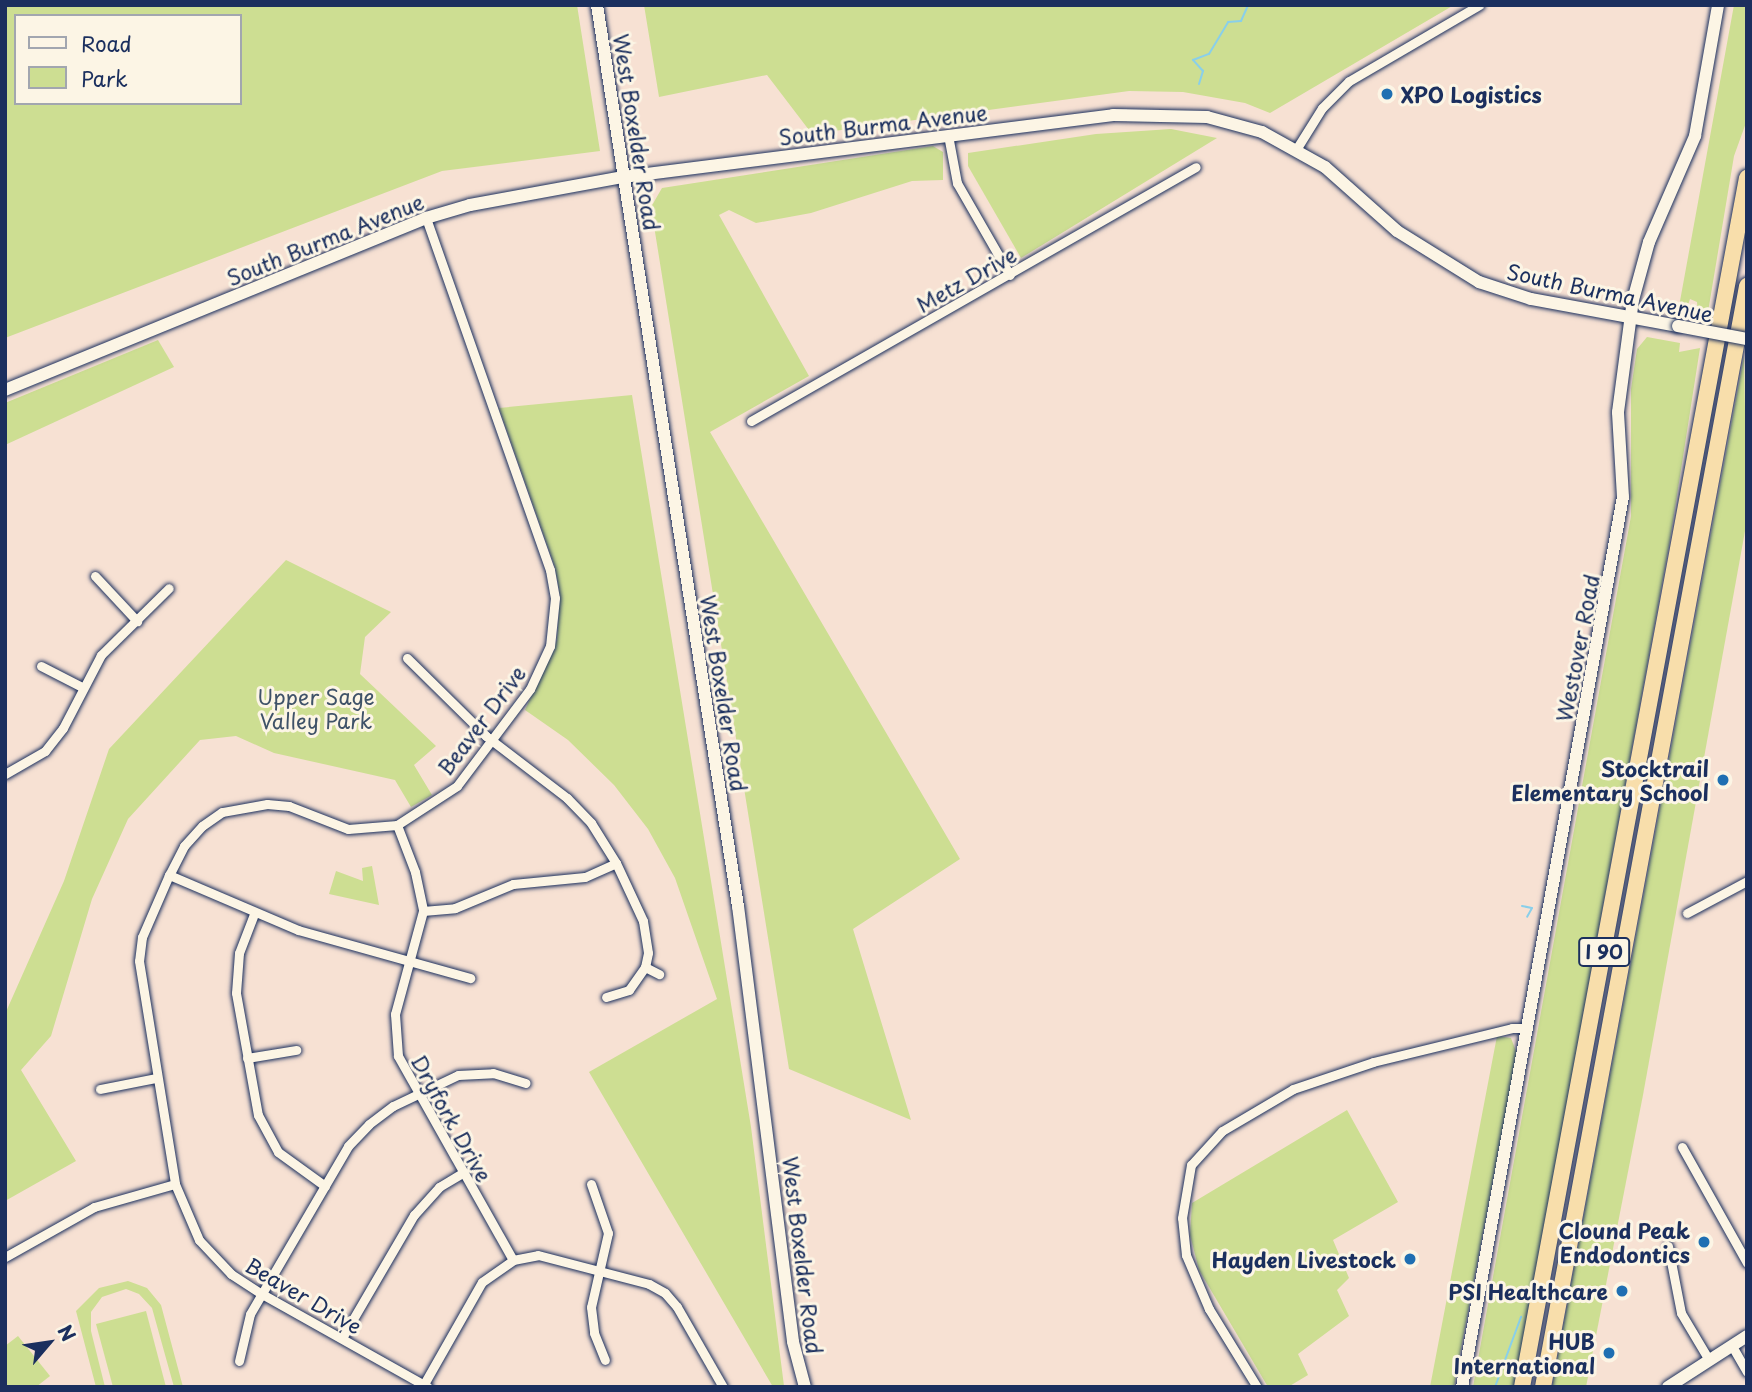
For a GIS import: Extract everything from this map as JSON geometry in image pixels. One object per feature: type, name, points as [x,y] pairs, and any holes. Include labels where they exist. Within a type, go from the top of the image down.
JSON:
[{"type":"highway","name":"I 90","points":[[1522,1387],[1747,178]]},
{"type":"highway","name":"I 90","points":[[1543,1387],[1747,286]]},
{"type":"street","name":"West Boxelder Road","points":[[597,5],[738,906],[793,1342],[805,1387]]},
{"type":"street","points":[[1297,148],[1322,108],[1349,81],[1479,5]]},
{"type":"street","name":"Westover Road","points":[[1462,1387],[1623,497],[1618,412],[1630,319],[1648,242],[1695,136],[1718,5]]},
{"type":"street","name":"South Burma Avenue","points":[[5,390],[426,218],[538,189],[948,135],[1160,114],[1234,123],[1297,148],[1397,231],[1464,275],[1520,296],[1630,319],[1747,339]]},
{"type":"street","points":[[948,135],[957,183],[1010,275]]},
{"type":"street","name":"Metz Drive","points":[[751,421],[1196,167]]},
{"type":"street","name":"Beaver Drive","points":[[426,218],[550,570],[555,598],[550,646],[541,669],[492,741],[457,786],[397,825],[348,829],[289,806],[246,805],[222,812],[202,826],[184,846],[169,875],[142,937],[139,961],[175,1184],[199,1240],[231,1274],[262,1294],[426,1385]]},
{"type":"street","points":[[95,576],[137,621]]},
{"type":"street","points":[[5,775],[45,751],[63,728],[82,687],[101,656],[169,588]]},
{"type":"street","points":[[407,658],[492,741],[567,798],[591,823],[616,863],[647,938],[645,967],[637,981],[620,996],[606,998]]},
{"type":"street","points":[[41,666],[82,687]]},
{"type":"street","name":"Dryfork Drive","points":[[397,825],[420,889],[422,911],[395,1014],[394,1038],[416,1095],[513,1260]]},
{"type":"street","points":[[422,911],[455,908],[513,884],[585,877],[616,863]]},
{"type":"street","points":[[169,875],[254,914],[470,978]]},
{"type":"street","points":[[1687,913],[1746,884]]},
{"type":"street","points":[[254,914],[236,974],[258,1115],[267,1136],[293,1166],[325,1186]]},
{"type":"street","points":[[645,967],[659,974]]},
{"type":"street","points":[[1257,1387],[1209,1309],[1186,1255],[1182,1218],[1191,1165],[1222,1131],[1293,1088],[1373,1062],[1511,1028],[1527,1028]]},
{"type":"street","points":[[247,1058],[296,1050]]},
{"type":"street","points":[[239,1362],[243,1331],[262,1294],[348,1146],[369,1124],[443,1080],[475,1072],[525,1083]]},
{"type":"street","points":[[100,1089],[156,1078]]},
{"type":"street","points":[[1682,1147],[1747,1263]]},
{"type":"street","points":[[342,1338],[414,1215],[439,1187],[462,1173]]},
{"type":"street","points":[[5,1257],[94,1207],[175,1184]]},
{"type":"street","points":[[591,1184],[608,1233],[590,1318],[605,1360]]},
{"type":"street","points":[[1668,1246],[1681,1313],[1709,1360]]},
{"type":"street","points":[[426,1385],[482,1282],[513,1260],[538,1255],[649,1284],[664,1293],[677,1307],[723,1387]]},
{"type":"street","points":[[1668,1387],[1747,1336]]},
{"type":"street","points":[[1732,1346],[1747,1372]]},
{"type":"green space","points":[[5,5],[577,5],[600,151],[442,171],[5,338]]},
{"type":"green space","points":[[644,5],[1454,5],[1270,113],[1245,103],[1183,92],[1129,91],[812,134],[767,75],[659,97]]},
{"type":"green space","points":[[1734,5],[1747,5],[1747,120],[1734,156],[1707,318],[1698,316],[1697,302],[1690,299],[1685,314],[1678,312]]},
{"type":"green space","points":[[1171,129],[1217,138],[1021,258],[968,166],[968,153],[1096,134]]},
{"type":"green space","points":[[933,146],[943,152],[943,180],[912,181],[811,213],[756,223],[729,210],[719,215],[809,376],[710,432],[960,859],[853,929],[911,1120],[789,1069],[651,207],[662,188]]},
{"type":"green space","points":[[1647,337],[1680,343],[1679,352],[1700,348],[1670,540],[1515,1387],[1473,1387],[1631,516],[1631,389],[1637,349]]},
{"type":"green space","points":[[158,340],[174,367],[5,445],[5,403]]},
{"type":"green space","points":[[1744,356],[1747,520],[1643,1095],[1586,1387],[1552,1387]]},
{"type":"green space","points":[[632,395],[751,1127],[784,1386],[773,1387],[589,1072],[717,999],[675,878],[648,829],[614,785],[568,740],[525,710],[557,640],[560,595],[555,567],[499,408]]},
{"type":"green space","name":"Upper Sage Valley Park","points":[[286,560],[391,612],[365,637],[360,674],[436,746],[414,765],[432,795],[411,807],[395,780],[274,753],[236,736],[200,740],[128,819],[92,899],[51,1036],[21,1070],[76,1161],[5,1201],[5,1014],[64,881],[109,749]]},
{"type":"green space","points":[[372,866],[379,905],[329,894],[336,871],[363,881],[362,868]]},
{"type":"green space","points":[[1497,1036],[1511,1038],[1517,1054],[1454,1387],[1430,1387]]},
{"type":"green space","points":[[1347,1110],[1398,1202],[1333,1240],[1349,1278],[1337,1290],[1349,1316],[1298,1354],[1308,1375],[1288,1387],[1268,1387],[1199,1270],[1190,1235],[1192,1203]]},
{"type":"green space","points":[[128,1281],[147,1288],[161,1305],[183,1387],[174,1387],[152,1308],[139,1294],[126,1289],[102,1297],[91,1312],[91,1331],[105,1387],[96,1387],[76,1311],[99,1288]]},
{"type":"green space","points":[[146,1311],[166,1387],[113,1387],[96,1324]]},
{"type":"green space","points":[[18,1336],[50,1376],[36,1387],[5,1387],[5,1346]]},
{"type":"waterway","points":[[1199,84],[1203,71],[1193,60],[1209,54],[1228,22],[1241,21],[1248,5]]},
{"type":"waterway","points":[[1522,906],[1532,908],[1527,917]]},
{"type":"waterway","points":[[1495,1387],[1521,1317]]},
{"type":"place","name":"XPO Logistics","points":[[1387,94]]},
{"type":"place","name":"Stocktrail Elementary School","points":[[1723,780]]},
{"type":"place","name":"Clound Peak Endodontics","points":[[1704,1242]]},
{"type":"place","name":"Hayden Livestock","points":[[1410,1259]]},
{"type":"place","name":"PSI Healthcare","points":[[1622,1291]]},
{"type":"place","name":"HUB International","points":[[1609,1353]]}]
